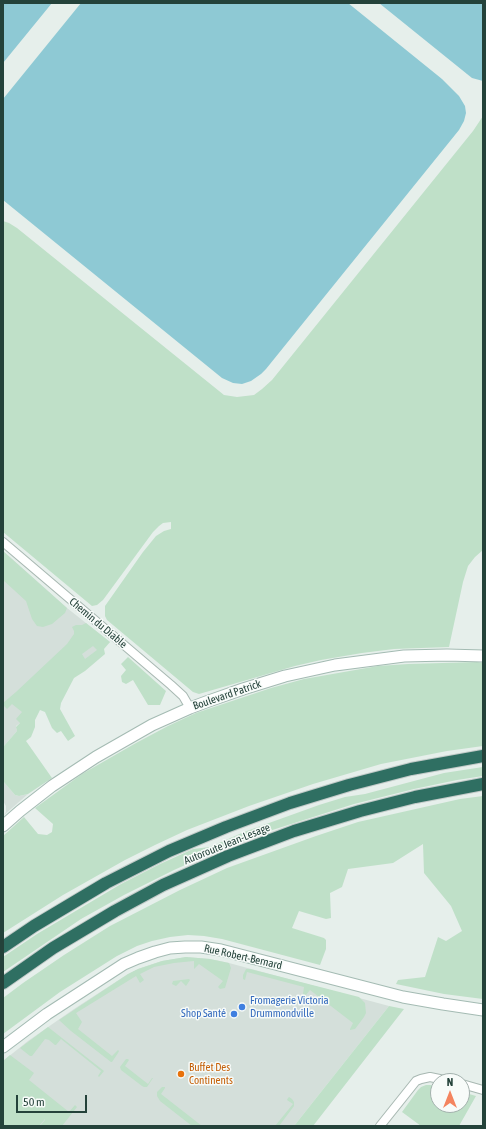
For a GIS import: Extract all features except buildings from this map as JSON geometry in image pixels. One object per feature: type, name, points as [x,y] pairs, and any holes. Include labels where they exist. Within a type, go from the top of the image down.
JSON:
[{"type":"highway","name":"Autoroute Jean-Lesage","points":[[3,948],[34,926],[106,883],[169,851],[226,827],[290,803],[349,785],[410,769],[483,756]]},
{"type":"highway","name":"Autoroute Jean-Lesage","points":[[3,983],[53,948],[115,911],[163,885],[224,858],[294,831],[353,813],[415,797],[483,784]]},
{"type":"street","name":"Chemin du Diable","points":[[3,542],[183,696],[190,708]]},
{"type":"street","name":"Boulevard Patrick","points":[[3,826],[46,791],[84,765],[138,732],[190,708],[265,682],[303,671],[335,665],[404,656],[483,656]]},
{"type":"street","name":"Rue Robert-Bernard","points":[[3,1047],[47,1014],[124,964],[170,948],[201,947],[221,950],[403,997],[483,1010]]},
{"type":"street","points":[[380,1126],[416,1081],[430,1077]]},
{"type":"street","points":[[470,1086],[483,1090]]},
{"type":"shaded area","points":[[3,551],[67,608],[110,642],[16,726],[17,731],[3,747]]},
{"type":"shaded area","points":[[3,781],[15,795],[19,796],[28,794],[4,815],[6,812],[6,806],[3,801]]},
{"type":"shaded area","points":[[186,957],[210,959],[229,963],[389,1006],[294,1126],[3,1126],[3,1061],[28,1041],[128,974],[162,961]]},
{"type":"green space","points":[[483,116],[483,550],[468,566],[463,582],[449,647],[394,649],[321,660],[295,666],[199,694],[193,692],[107,620],[105,616],[105,606],[156,536],[171,529],[171,522],[163,523],[153,532],[103,600],[97,605],[92,606],[3,532],[3,221],[17,228],[224,395],[237,397],[254,395],[272,380],[473,131]]},
{"type":"green space","points":[[3,551],[67,608],[65,613],[52,624],[43,627],[37,626],[32,619],[26,601],[3,580]]},
{"type":"green space","points":[[86,623],[110,642],[104,649],[105,654],[74,678],[61,703],[60,709],[75,736],[68,741],[61,731],[57,733],[52,728],[45,712],[40,710],[35,720],[35,727],[31,737],[26,741],[52,778],[28,794],[19,796],[15,795],[3,781],[3,747],[17,731],[16,727],[20,723],[16,719],[22,712],[12,704],[7,709],[3,703],[67,644],[74,634],[72,627]],"holes":[[[93,646],[97,650],[85,659],[82,654]]]},
{"type":"green space","points":[[128,657],[166,691],[160,705],[148,705],[133,680],[126,684],[122,682],[121,676],[126,670],[121,664]]},
{"type":"green space","points":[[483,663],[483,746],[447,751],[381,764],[313,784],[249,806],[187,830],[125,860],[63,895],[3,933],[3,836],[24,817],[38,834],[47,835],[52,832],[53,824],[35,808],[82,774],[136,743],[196,713],[271,688],[304,679],[378,666]]},
{"type":"green space","points":[[483,767],[483,776],[414,789],[354,804],[263,833],[216,851],[124,895],[81,919],[3,972],[3,957],[37,934],[121,884],[193,849],[210,847],[244,832],[345,797],[365,794],[444,773]]},
{"type":"green space","points":[[483,796],[483,999],[444,994],[396,984],[398,980],[425,977],[438,937],[446,941],[462,931],[451,906],[424,873],[423,844],[393,863],[348,869],[342,887],[330,893],[331,918],[326,919],[299,911],[292,928],[324,938],[326,940],[326,949],[320,965],[222,939],[188,935],[170,937],[137,946],[117,956],[60,992],[3,1034],[3,998],[64,955],[110,926],[180,890],[227,868],[358,822],[460,799]]},
{"type":"green space","points":[[186,957],[210,959],[229,963],[231,968],[225,988],[220,989],[218,987],[223,981],[199,964],[194,969],[194,961],[174,963],[154,967],[140,974],[144,980],[140,983],[136,976],[76,1013],[82,1022],[78,1029],[112,1056],[118,1050],[119,1051],[112,1062],[59,1020],[128,974],[138,969],[162,961]]},
{"type":"green space","points":[[246,969],[359,997],[365,1003],[366,1013],[355,1029],[350,1030],[353,1023],[310,990],[305,996],[303,994],[304,987],[247,972],[245,980],[243,979],[243,975]]},
{"type":"green space","points":[[190,980],[186,986],[181,981],[176,986],[172,984],[173,981]]},
{"type":"green space","points":[[389,1006],[404,1009],[313,1126],[294,1126]]},
{"type":"green space","points":[[48,1027],[104,1071],[99,1077],[98,1076],[101,1071],[61,1039],[55,1045],[49,1040],[45,1039],[32,1056],[20,1048]]},
{"type":"green space","points":[[10,1055],[34,1073],[29,1080],[69,1112],[75,1105],[77,1107],[62,1126],[40,1126],[45,1119],[39,1126],[3,1126],[3,1061]]},
{"type":"green space","points":[[126,1059],[129,1060],[125,1066],[148,1084],[153,1078],[147,1087],[142,1086],[121,1070],[120,1067]]},
{"type":"green space","points":[[430,1085],[430,1113],[466,1113],[459,1126],[421,1126],[402,1112],[421,1087]]},
{"type":"green space","points":[[162,1087],[165,1088],[161,1094],[202,1126],[192,1126],[160,1101],[157,1096],[157,1092]]},
{"type":"green space","points":[[470,1094],[476,1096],[470,1107]]},
{"type":"green space","points":[[289,1097],[294,1102],[294,1106],[279,1126],[275,1126],[293,1104],[287,1100]]},
{"type":"water","points":[[3,3],[52,3],[3,63]]},
{"type":"water","points":[[81,3],[348,3],[442,79],[459,96],[465,106],[466,113],[464,121],[459,130],[266,369],[251,381],[242,384],[233,383],[222,378],[3,200],[3,99]]},
{"type":"water","points":[[379,3],[483,3],[483,81],[472,78]]},
{"type":"place","name":"Fromagerie Victoria Drummondville","points":[[242,1007]]},
{"type":"place","name":"Shop Santé","points":[[234,1014]]},
{"type":"place","name":"Buffet Des Continents","points":[[181,1074]]}]
